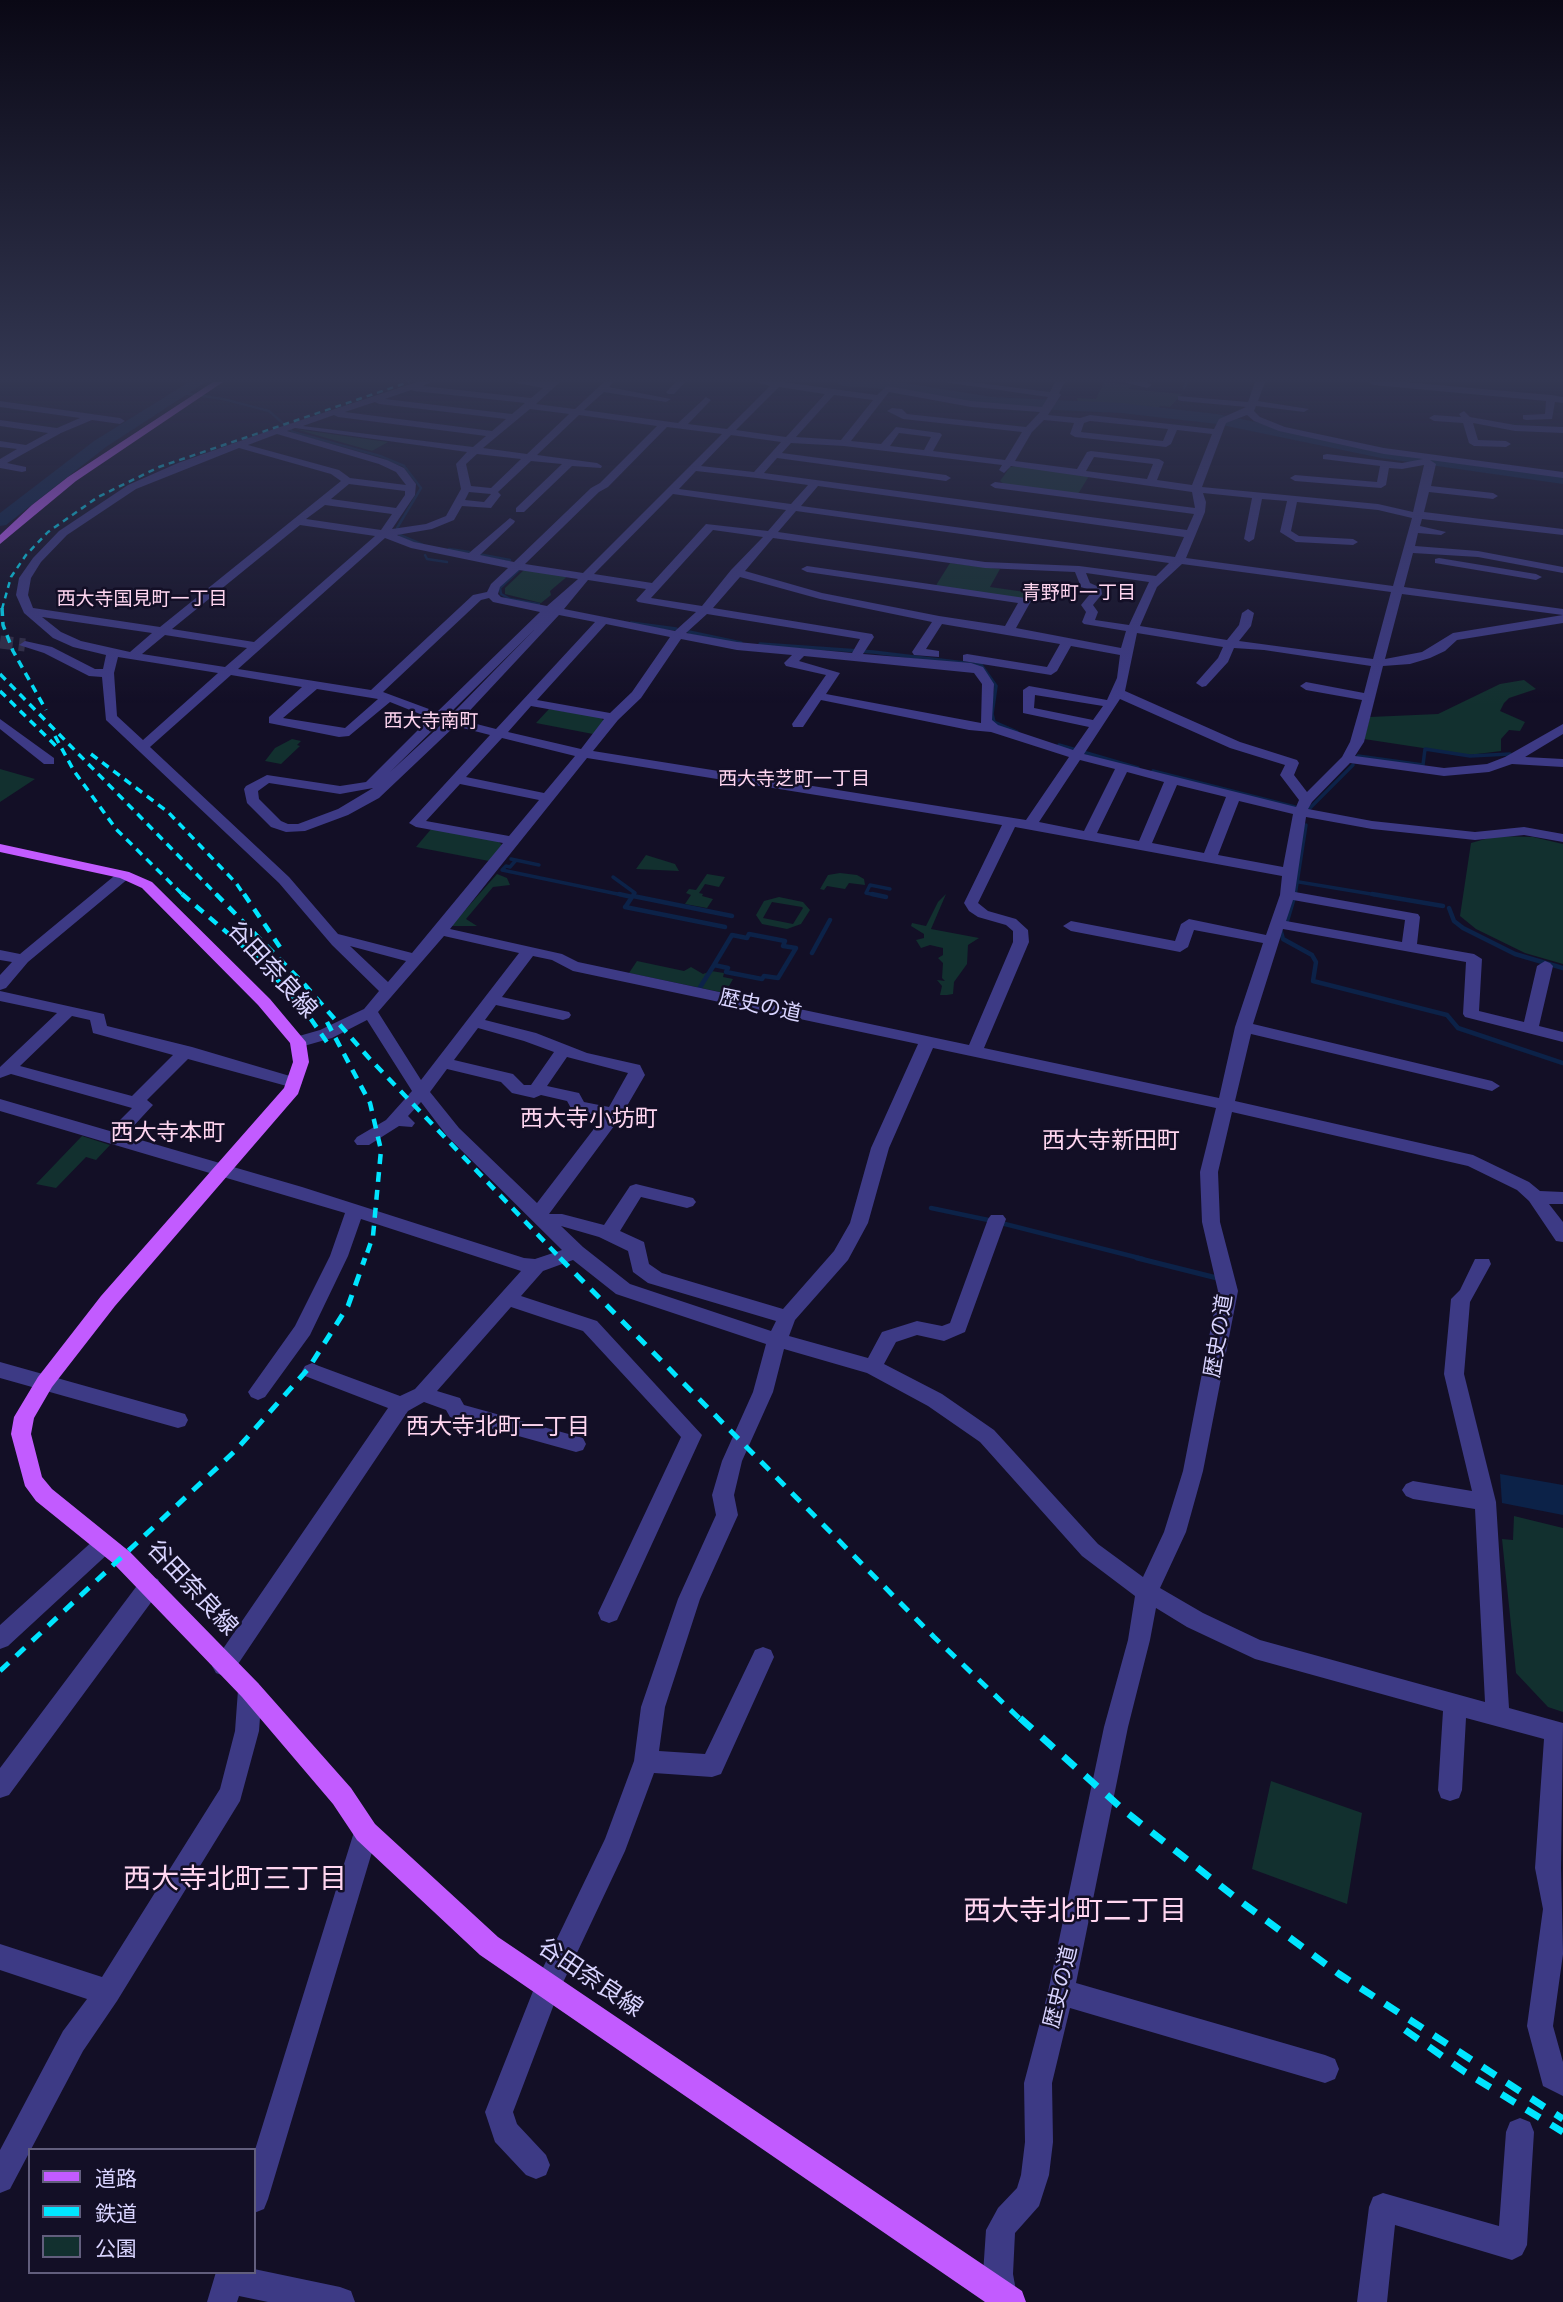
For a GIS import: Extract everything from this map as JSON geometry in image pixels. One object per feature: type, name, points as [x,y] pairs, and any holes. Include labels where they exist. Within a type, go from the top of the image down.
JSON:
[{"type":"main road","points":[[0,541],[59,489]]},
{"type":"main road","name":"谷田奈良線","points":[[0,848],[124,875],[147,885],[180,915],[299,1042],[301,1062],[292,1090],[108,1301],[45,1382],[24,1418],[22,1434],[32,1480],[44,1495],[103,1545],[116,1552],[150,1586],[224,1666],[250,1690],[342,1796],[366,1832],[489,1946],[1005,2300]]},
{"type":"street","points":[[129,489],[70,527],[37,560],[25,578],[22,595],[28,611],[57,635],[113,653],[315,685],[307,689],[274,720],[339,733],[349,732],[387,696]]},
{"type":"street","points":[[132,656],[336,489]]},
{"type":"street","points":[[143,746],[384,534],[400,512],[411,489]]},
{"type":"street","points":[[384,534],[442,523],[450,518],[466,489]]},
{"type":"street","points":[[472,489],[495,489]]},
{"type":"street","points":[[520,510],[541,489]]},
{"type":"street","points":[[492,594],[495,586],[596,489]]},
{"type":"street","points":[[299,1042],[326,1034],[370,1012],[440,932],[613,717],[637,695],[678,634],[705,610],[735,572],[809,489]]},
{"type":"street","points":[[862,489],[932,499],[972,519],[1179,561],[1400,589],[1562,618]]},
{"type":"street","points":[[932,499],[938,489]]},
{"type":"street","points":[[972,519],[992,489]]},
{"type":"street","points":[[1029,489],[1200,512]]},
{"type":"street","points":[[1030,825],[1114,699],[1124,678],[1126,653],[1133,628],[1152,586],[1179,561],[1200,512],[1201,502],[1196,489]]},
{"type":"street","points":[[1200,489],[1378,507],[1417,520],[1441,532]]},
{"type":"street","points":[[1425,489],[1357,742],[1347,759],[1303,806],[1295,835],[1287,895],[1243,1027],[1227,1105],[1473,1161],[1501,1173],[1535,1197],[1563,1236]]},
{"type":"street","points":[[1429,489],[1459,501]]},
{"type":"street","points":[[341,790],[370,785],[438,717],[552,611],[672,491],[793,508],[1189,534]]},
{"type":"street","points":[[459,502],[486,506],[496,495]]},
{"type":"street","points":[[1249,539],[1258,495]]},
{"type":"street","points":[[1444,519],[1444,509],[1459,501],[1493,496]]},
{"type":"street","points":[[1293,499],[1285,533],[1296,538],[1353,542]]},
{"type":"street","points":[[322,501],[400,512]]},
{"type":"street","points":[[1417,520],[1444,519],[1563,533]]},
{"type":"street","points":[[472,557],[510,521]]},
{"type":"street","points":[[296,522],[384,534],[411,545],[516,566],[655,587]]},
{"type":"street","points":[[858,653],[868,637],[642,600],[710,526],[770,535],[818,556],[1025,601],[1009,630]]},
{"type":"street","points":[[1410,549],[1441,550],[1437,560],[1548,579],[1558,569]]},
{"type":"street","points":[[818,556],[1079,569],[1158,580]]},
{"type":"street","points":[[792,587],[818,556]]},
{"type":"street","points":[[1079,569],[1085,585],[1095,588],[1096,594],[1087,605],[1091,612],[1088,622],[1377,663],[1410,660],[1426,655],[1441,648],[1453,637],[1562,618]]},
{"type":"street","points":[[735,572],[820,596],[1126,653]]},
{"type":"street","points":[[492,594],[497,600],[737,646],[858,653],[979,670],[988,684],[986,721],[993,728]]},
{"type":"street","points":[[374,694],[477,597],[492,594]]},
{"type":"street","points":[[28,611],[258,646]]},
{"type":"street","points":[[364,801],[358,794],[277,779],[260,780],[249,793],[251,800],[276,824],[286,828],[300,828],[364,801],[452,722],[552,611]]},
{"type":"street","points":[[1202,683],[1224,659],[1230,644],[1245,626],[1248,613]]},
{"type":"street","points":[[939,620],[918,652],[1051,671],[1067,642]]},
{"type":"street","points":[[513,841],[416,823],[602,622]]},
{"type":"street","points":[[25,645],[48,650],[93,673],[108,673]]},
{"type":"street","points":[[798,724],[834,673],[790,663],[802,651]]},
{"type":"street","points":[[113,653],[108,673],[111,718],[284,880],[387,990]]},
{"type":"street","points":[[316,685],[387,696],[452,722],[585,753],[1030,825],[1291,873]]},
{"type":"street","points":[[1306,686],[1370,698]]},
{"type":"street","points":[[1098,725],[1027,710],[1029,690],[1114,699],[1235,745],[1292,763],[1287,775],[1303,806]]},
{"type":"street","points":[[818,696],[969,726],[993,728],[1080,752],[1122,768],[1234,795],[1442,833],[1475,836],[1524,831],[1563,838]]},
{"type":"street","points":[[528,702],[613,717]]},
{"type":"street","points":[[0,724],[49,761]]},
{"type":"street","points":[[1347,759],[1444,772],[1489,768],[1510,760],[1563,728]]},
{"type":"street","points":[[1510,760],[1563,763]]},
{"type":"street","points":[[1088,836],[1122,768]]},
{"type":"street","points":[[455,779],[549,798]]},
{"type":"street","points":[[1144,846],[1172,780]]},
{"type":"street","points":[[1209,859],[1234,795]]},
{"type":"street","points":[[975,1052],[1021,942],[1020,930],[1011,922],[984,914],[971,903],[1010,823]]},
{"type":"street","points":[[0,985],[23,959],[124,875]]},
{"type":"street","points":[[1287,895],[1413,917],[1409,947]]},
{"type":"street","points":[[1072,926],[1180,947],[1189,924],[1270,940]]},
{"type":"street","points":[[1278,924],[1474,959],[1471,1014],[1563,1037]]},
{"type":"street","name":"歴史の道","points":[[440,932],[557,957],[573,966],[1227,1105],[1209,1172],[1211,1222],[1228,1291],[1225,1315],[1193,1471],[1175,1532],[1147,1592],[1142,1627],[1116,1727],[1038,2083],[1039,2142],[1035,2175],[1029,2196],[1008,2218],[1002,2230],[998,2274],[1005,2300]]},
{"type":"street","points":[[336,938],[416,958]]},
{"type":"street","points":[[363,1141],[402,1120],[529,951]]},
{"type":"street","points":[[0,955],[23,959]]},
{"type":"street","points":[[1530,1029],[1545,966]]},
{"type":"street","points":[[0,996],[98,1017],[99,1029],[294,1083]]},
{"type":"street","points":[[492,999],[563,1015]]},
{"type":"street","points":[[4,1072],[69,1010]]},
{"type":"street","points":[[370,1012],[421,1093],[453,1132],[576,1252],[623,1289],[777,1340],[873,1367],[935,1400],[987,1436],[1090,1550],[1147,1592],[1195,1620],[1255,1649],[1559,1733],[1548,1868],[1556,1909],[1540,2026],[1553,2076],[1563,2082]]},
{"type":"street","points":[[474,1022],[634,1069],[637,1075],[614,1114],[540,1218]]},
{"type":"street","points":[[1243,1027],[1493,1086]]},
{"type":"street","points":[[537,2165],[505,2132],[499,2112],[548,1985],[616,1843],[646,1760],[653,1707],[689,1599],[727,1515],[723,1495],[732,1461],[762,1392],[777,1340],[787,1317],[841,1255],[859,1223],[880,1148],[927,1042]]},
{"type":"street","points":[[444,1063],[507,1078],[518,1089],[534,1093],[564,1050]]},
{"type":"street","points":[[135,1103],[186,1051]]},
{"type":"street","points":[[4,1072],[144,1105],[122,1127]]},
{"type":"street","points":[[537,1088],[573,1097],[578,1106],[614,1114]]},
{"type":"street","points":[[0,1105],[355,1209],[523,1265],[536,1266],[576,1252]]},
{"type":"street","points":[[605,1232],[612,1228],[636,1190],[687,1202]]},
{"type":"street","points":[[1535,1197],[1563,1198]]},
{"type":"street","points":[[258,1392],[303,1330],[339,1256],[355,1209]]},
{"type":"street","points":[[540,1218],[562,1220],[605,1232],[637,1247],[639,1267],[655,1278],[787,1317]]},
{"type":"street","points":[[873,1367],[889,1337],[917,1328],[944,1334],[958,1327],[995,1223]]},
{"type":"street","points":[[1482,1264],[1467,1294],[1461,1299],[1454,1374],[1485,1502],[1497,1717]]},
{"type":"street","points":[[224,1666],[401,1405],[422,1394],[536,1266]]},
{"type":"street","points":[[506,1298],[590,1326],[692,1435],[609,1613]]},
{"type":"street","points":[[0,1370],[178,1420]]},
{"type":"street","points":[[312,1371],[401,1405]]},
{"type":"street","points":[[422,1394],[453,1404],[457,1411],[576,1444]]},
{"type":"street","points":[[1413,1490],[1485,1502]]},
{"type":"street","points":[[0,1639],[103,1545]]},
{"type":"street","points":[[0,1787],[150,1586]]},
{"type":"street","points":[[646,1760],[712,1766],[764,1657]]},
{"type":"street","points":[[0,2179],[44,2101],[73,2040],[108,1992],[231,1793],[245,1742],[250,1690]]},
{"type":"street","points":[[1450,1790],[1455,1705]]},
{"type":"street","points":[[256,2192],[366,1832]]},
{"type":"street","points":[[0,1957],[108,1992]]},
{"type":"street","points":[[1060,1992],[1325,2068]]},
{"type":"street","points":[[1371,2302],[1383,2207],[1512,2245],[1520,2132]]},
{"type":"street","points":[[228,2284],[340,2302]]},
{"type":"green space","points":[[1044,489],[1081,489],[1078,494]]},
{"type":"green space","points":[[950,563],[1000,569],[990,587],[1032,593],[1028,600],[935,587]]},
{"type":"green space","points":[[525,569],[569,575],[550,591],[551,595],[541,603],[505,594],[505,588]]},
{"type":"green space","points":[[1524,680],[1536,689],[1509,698],[1504,703],[1500,711],[1525,722],[1520,731],[1509,730],[1501,739],[1501,751],[1469,755],[1364,739],[1370,717],[1438,714],[1500,684]]},
{"type":"green space","points":[[549,709],[601,717],[604,722],[593,734],[536,723]]},
{"type":"green space","points":[[292,739],[301,741],[297,745],[300,746],[281,764],[265,761],[275,748]]},
{"type":"green space","points":[[0,769],[35,779],[0,802]]},
{"type":"green space","points":[[432,828],[498,841],[502,845],[489,861],[416,847]]},
{"type":"green space","points":[[1496,836],[1533,837],[1563,844],[1563,964],[1525,953],[1476,929],[1460,916],[1471,843]]},
{"type":"green space","points":[[646,855],[675,864],[679,871],[636,869]]},
{"type":"green space","points":[[497,874],[507,878],[510,885],[493,887],[466,919],[477,926],[451,926]]},
{"type":"green space","points":[[707,874],[725,877],[719,887],[705,884],[699,893],[713,899],[707,908],[685,904],[691,895],[686,893],[689,889],[696,890]]},
{"type":"green space","points":[[828,875],[857,875],[864,879],[865,885],[849,883],[845,889],[827,886],[824,890],[820,889]]},
{"type":"green space","points":[[946,894],[931,929],[979,938],[968,945],[967,964],[954,982],[953,994],[940,995],[942,986],[937,980],[945,981],[942,978],[943,963],[938,958],[943,955],[943,948],[930,945],[921,948],[916,940],[924,938],[924,934],[911,926],[912,923],[926,926],[938,902]]},
{"type":"green space","points":[[779,897],[803,902],[810,910],[801,924],[787,929],[762,924],[756,915],[764,901]],"holes":[[[772,902],[802,907],[793,924],[763,918]]]},
{"type":"green space","points":[[637,961],[684,971],[691,967],[703,974],[711,971],[724,973],[723,977],[733,979],[725,993],[629,973]]},
{"type":"green space","points":[[82,1136],[110,1145],[96,1160],[86,1157],[56,1188],[36,1184]]},
{"type":"green space","points":[[1514,1516],[1563,1528],[1563,1712],[1548,1707],[1516,1673],[1502,1539],[1513,1540]]},
{"type":"green space","points":[[1271,1781],[1362,1813],[1347,1904],[1252,1869]]},
{"type":"water","points":[[1500,1474],[1563,1485],[1563,1515],[1502,1503]]},
{"type":"waterway","points":[[0,521],[41,489]]},
{"type":"waterway","points":[[420,489],[397,528],[400,535],[423,545]]},
{"type":"waterway","points":[[449,549],[469,552]]},
{"type":"waterway","points":[[478,554],[510,560]]},
{"type":"waterway","points":[[425,555],[427,559],[447,562]]},
{"type":"waterway","points":[[520,569],[500,588],[501,594],[510,599],[539,604]]},
{"type":"waterway","points":[[631,623],[676,629]]},
{"type":"waterway","points":[[689,632],[741,643]]},
{"type":"waterway","points":[[760,644],[873,652],[981,665],[996,686],[992,714],[994,722],[1017,732]]},
{"type":"waterway","points":[[1059,745],[1138,768]]},
{"type":"waterway","points":[[1358,756],[1423,765],[1425,749],[1470,756],[1510,754]]},
{"type":"waterway","points":[[1308,810],[1353,765]]},
{"type":"waterway","points":[[1153,771],[1295,807]]},
{"type":"waterway","points":[[1295,896],[1306,825]]},
{"type":"waterway","points":[[511,859],[516,860]]},
{"type":"waterway","points":[[516,860],[539,865]]},
{"type":"waterway","points":[[516,860],[510,867],[506,866],[502,870],[627,896]]},
{"type":"waterway","points":[[613,877],[635,893],[633,896],[732,916]]},
{"type":"waterway","points":[[1299,882],[1383,896]]},
{"type":"waterway","points":[[881,896],[866,893],[870,885],[890,889]]},
{"type":"waterway","points":[[619,894],[632,897]]},
{"type":"waterway","points":[[872,894],[886,897]]},
{"type":"waterway","points":[[1286,924],[1295,894]]},
{"type":"waterway","points":[[1372,894],[1443,906]]},
{"type":"waterway","points":[[626,906],[632,897]]},
{"type":"waterway","points":[[625,907],[725,927]]},
{"type":"waterway","points":[[1449,908],[1454,921],[1463,928],[1515,954],[1563,968]]},
{"type":"waterway","points":[[812,953],[830,920]]},
{"type":"waterway","points":[[1281,932],[1283,939],[1312,955],[1316,962],[1313,981],[1447,1015],[1458,1028],[1563,1063]]},
{"type":"waterway","points":[[749,934],[785,941],[783,946],[796,948],[778,978],[764,976],[762,979],[726,972],[728,968],[714,965],[732,935],[747,938],[749,934]]},
{"type":"waterway","points":[[699,989],[714,965]]},
{"type":"waterway","points":[[931,1208],[993,1221]]},
{"type":"waterway","points":[[1001,1223],[1143,1259]]},
{"type":"waterway","points":[[1137,1258],[1217,1278]]},
{"type":"tunnel","points":[[0,642],[25,645]]},
{"type":"railway","points":[[2,609],[11,577],[26,555],[48,532],[113,489]]},
{"type":"railway","points":[[2,609],[3,625],[13,651],[46,710]]},
{"type":"railway","points":[[0,674],[218,896]]},
{"type":"railway","points":[[0,691],[59,749]]},
{"type":"railway","points":[[55,736],[74,771],[116,829],[184,896]]},
{"type":"railway","points":[[91,754],[168,812],[236,883],[245,896]]},
{"type":"railway","points":[[182,894],[258,959],[304,1009],[331,1048]]},
{"type":"railway","points":[[216,894],[304,984],[369,1058],[561,1259]]},
{"type":"railway","points":[[244,894],[284,953]]},
{"type":"railway","points":[[327,1022],[370,1103],[381,1150],[373,1236],[365,1259]]},
{"type":"railway","points":[[0,1671],[236,1450],[308,1369],[348,1306],[365,1258]]},
{"type":"railway","points":[[560,1258],[934,1637],[1021,1720]]},
{"type":"railway","points":[[1020,1718],[1126,1812],[1240,1901],[1339,1974],[1563,2119]]},
{"type":"railway","points":[[1405,2030],[1465,2072],[1563,2132]]},
{"type":"district","name":"青野町一丁目","points":[[1079,593]]},
{"type":"district","name":"西大寺国見町一丁目","points":[[142,599]]},
{"type":"district","name":"西大寺南町","points":[[431,721]]},
{"type":"district","name":"西大寺芝町一丁目","points":[[794,779]]},
{"type":"district","name":"西大寺小坊町","points":[[589,1119]]},
{"type":"district","name":"西大寺本町","points":[[168,1133]]},
{"type":"district","name":"西大寺新田町","points":[[1111,1141]]},
{"type":"district","name":"西大寺北町一丁目","points":[[498,1427]]},
{"type":"district","name":"西大寺北町三丁目","points":[[235,1880]]},
{"type":"district","name":"西大寺北町二丁目","points":[[1075,1912]]}]
